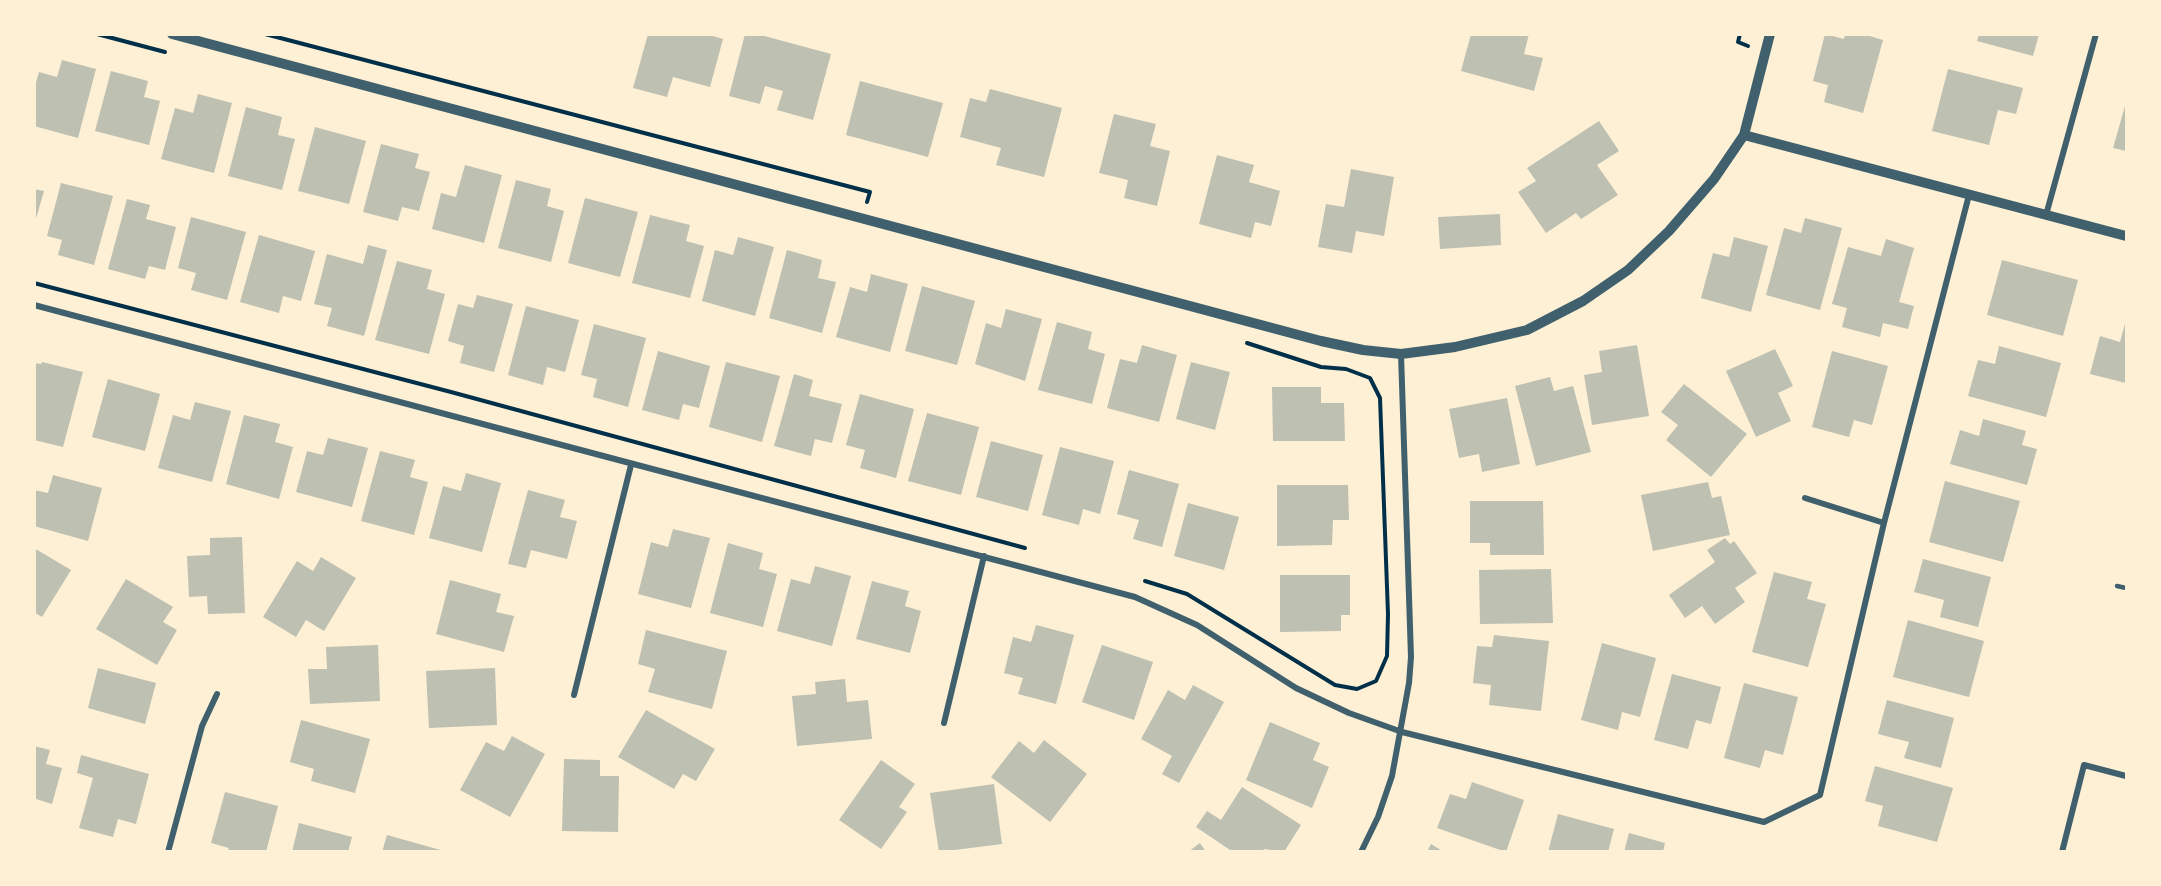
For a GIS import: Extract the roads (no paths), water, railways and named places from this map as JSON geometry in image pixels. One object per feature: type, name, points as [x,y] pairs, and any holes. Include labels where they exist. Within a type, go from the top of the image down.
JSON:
[{"type":"street","points":[[172,34],[1321,341],[1363,350],[1401,354],[1455,347],[1527,330],[1583,301],[1628,270],[1669,231],[1714,179],[1744,135],[1770,34]]},
{"type":"street","points":[[2046,215],[2096,34]]},
{"type":"street","points":[[1744,135],[2127,236]]},
{"type":"street","points":[[34,305],[1135,597],[1164,608],[1234,647],[1296,688],[1349,713],[1402,732],[1764,822],[1821,795],[1884,523],[1969,195]]},
{"type":"street","points":[[1361,852],[1378,817],[1392,776],[1402,732],[1411,657],[1401,354]]},
{"type":"street","points":[[574,695],[631,465]]},
{"type":"street","points":[[1804,498],[1884,523]]},
{"type":"street","points":[[944,723],[984,556]]},
{"type":"street","points":[[168,852],[202,726],[218,694]]},
{"type":"street","points":[[2062,852],[2084,765],[2127,776]]},
{"type":"lane","points":[[2117,586],[2127,588]]}]
